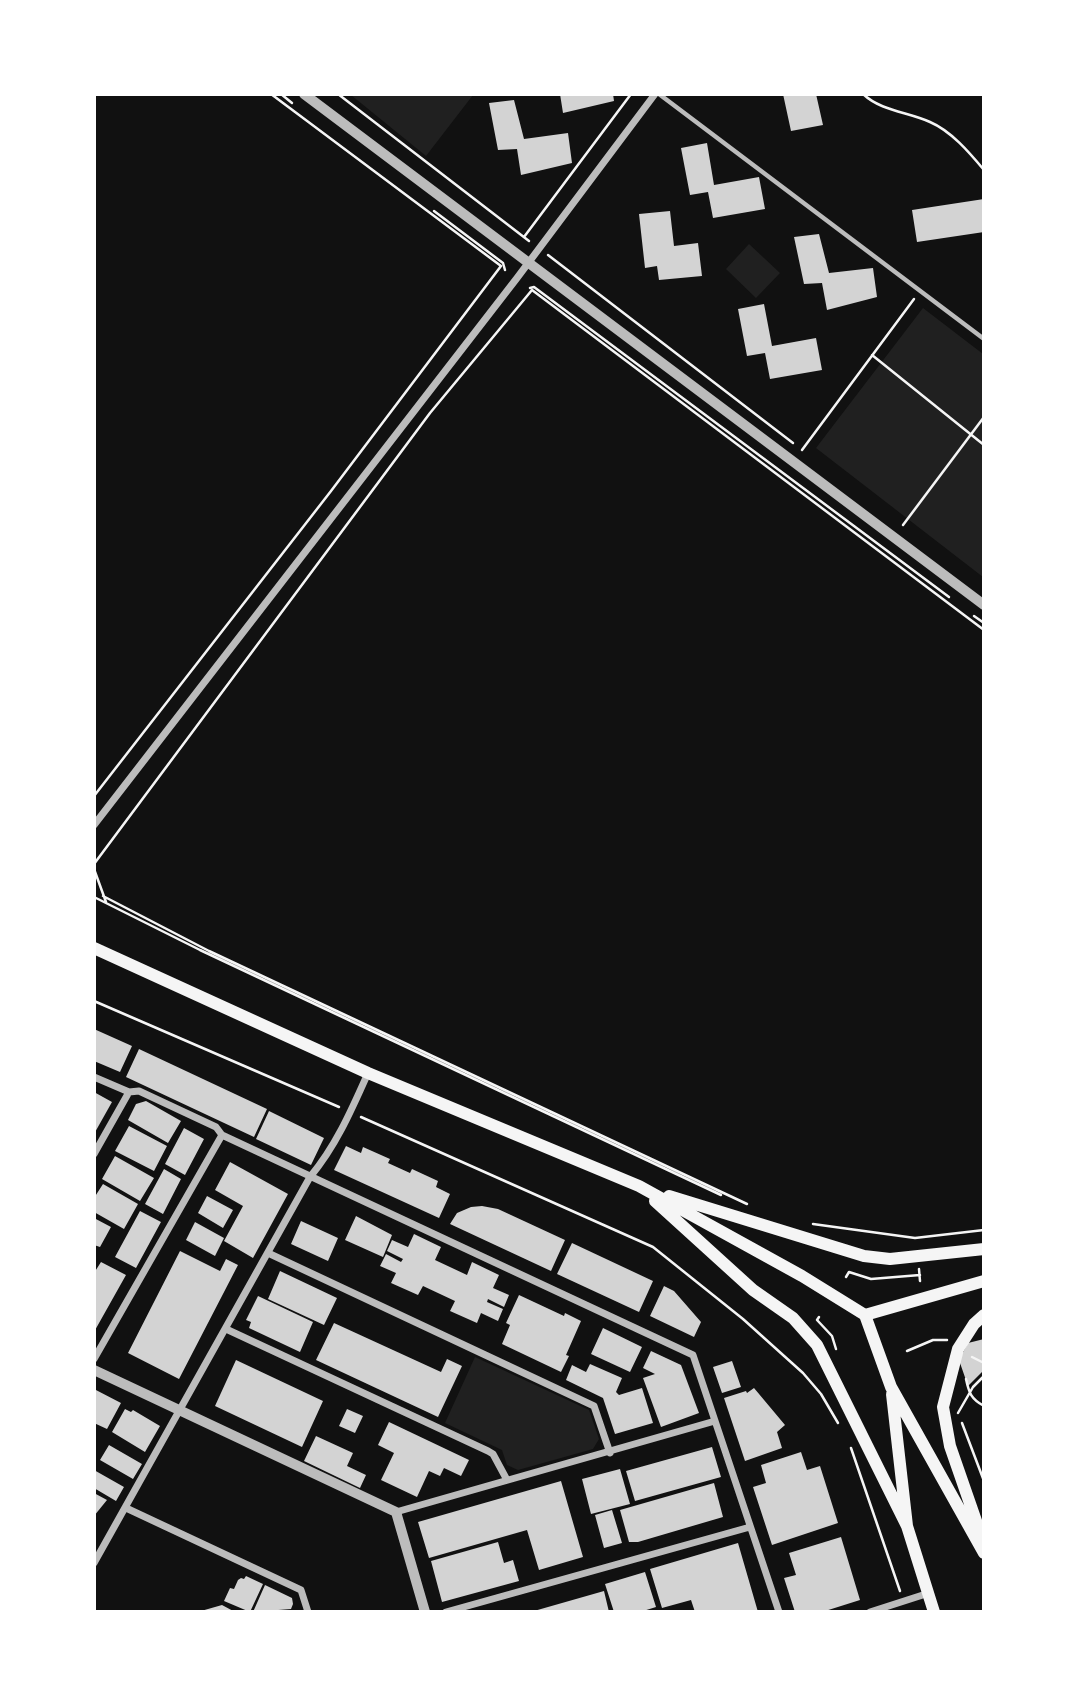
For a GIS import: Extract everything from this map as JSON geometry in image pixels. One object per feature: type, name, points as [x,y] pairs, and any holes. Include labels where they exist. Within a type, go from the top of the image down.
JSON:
[{"type":"main road","points":[[94,948],[368,1073],[639,1186],[773,1230],[864,1256],[890,1259],[984,1249]]},
{"type":"main road","points":[[639,1186],[802,1276],[865,1315],[891,1387],[984,1553]]},
{"type":"main road","points":[[639,1186],[753,1290],[793,1318],[817,1345],[907,1526],[934,1612]]},
{"type":"main road","points":[[865,1315],[984,1281]]},
{"type":"main road","points":[[984,1315],[974,1324],[958,1349],[943,1407],[950,1446],[984,1541]]},
{"type":"main road","points":[[891,1387],[907,1526]]},
{"type":"street","points":[[304,94],[984,605]]},
{"type":"street","points":[[94,825],[657,94]]},
{"type":"street","points":[[94,1563],[310,1177],[326,1158],[368,1073]]},
{"type":"street","points":[[94,1077],[129,1093],[138,1091],[150,1096],[216,1127],[222,1135],[310,1177],[693,1354],[779,1612]]},
{"type":"street","points":[[94,1154],[129,1093]]},
{"type":"street","points":[[94,1359],[222,1135]]},
{"type":"street","points":[[268,1253],[594,1406],[610,1452]]},
{"type":"street","points":[[226,1329],[494,1454],[506,1480]]},
{"type":"street","points":[[94,1370],[396,1512],[715,1421]]},
{"type":"street","points":[[126,1508],[301,1590],[308,1612]]},
{"type":"street","points":[[396,1512],[425,1612]]},
{"type":"street","points":[[446,1612],[750,1527]]},
{"type":"street","points":[[870,1612],[929,1593]]},
{"type":"lane","points":[[657,94],[984,339]]},
{"type":"path","points":[[94,796],[323,502],[500,267],[271,94]]},
{"type":"path","points":[[338,94],[531,243]]},
{"type":"path","points":[[524,237],[631,94]]},
{"type":"path","points":[[863,94],[871,102],[932,122],[967,150],[984,170]]},
{"type":"path","points":[[548,256],[802,450],[920,290]]},
{"type":"path","points":[[106,902],[94,867],[430,413],[534,287],[984,623]]},
{"type":"path","points":[[531,289],[984,630]]},
{"type":"path","points":[[872,355],[984,445]]},
{"type":"path","points":[[902,525],[984,417]]},
{"type":"path","points":[[94,897],[200,950],[755,1209],[209,951],[103,895]]},
{"type":"path","points":[[94,1001],[653,1247],[743,1318],[803,1373],[821,1394],[842,1429]]},
{"type":"path","points":[[807,1223],[915,1238],[984,1230]]},
{"type":"path","points":[[918,1266],[920,1281]]},
{"type":"path","points":[[846,1277],[849,1272],[871,1279],[920,1275]]},
{"type":"path","points":[[907,1351],[933,1340],[954,1340]]},
{"type":"path","points":[[963,1352],[984,1363]]},
{"type":"path","points":[[965,1374],[969,1394],[973,1400],[984,1406]]},
{"type":"path","points":[[984,1376],[969,1394],[958,1414],[984,1481]]},
{"type":"path","points":[[848,1441],[904,1601]]},
{"type":"shaded area","points":[[351,95],[473,95],[426,156]]},
{"type":"shaded area","points":[[749,244],[780,273],[756,298],[726,269]]},
{"type":"shaded area","points":[[923,308],[983,354],[983,577],[816,448]]},
{"type":"shaded area","points":[[475,1357],[589,1410],[599,1439],[593,1449],[518,1470],[507,1465],[502,1450],[445,1423]]},
{"type":"building","points":[[560,94],[613,94],[614,101],[563,113]]},
{"type":"building","points":[[783,94],[816,94],[823,125],[791,131]]},
{"type":"building","points":[[514,100],[524,139],[568,133],[572,163],[521,175],[517,149],[498,150],[489,103]]},
{"type":"building","points":[[707,143],[714,185],[759,177],[765,209],[713,218],[708,192],[690,195],[681,148]]},
{"type":"building","points":[[984,199],[984,232],[917,242],[912,210]]},
{"type":"building","points":[[670,211],[674,246],[698,243],[702,276],[659,280],[657,266],[645,268],[639,214]]},
{"type":"building","points":[[819,234],[829,273],[873,268],[877,297],[827,310],[822,283],[804,284],[794,237]]},
{"type":"building","points":[[764,304],[772,346],[816,338],[822,370],[770,379],[765,353],[747,356],[738,309]]},
{"type":"building","points":[[94,1029],[132,1046],[120,1072],[94,1061]]},
{"type":"building","points":[[139,1049],[267,1109],[254,1137],[126,1077]]},
{"type":"building","points":[[94,1092],[112,1102],[94,1134]]},
{"type":"building","points":[[146,1101],[181,1121],[168,1143],[128,1120],[136,1104]]},
{"type":"building","points":[[269,1111],[324,1138],[311,1165],[256,1139]]},
{"type":"building","points":[[129,1126],[167,1146],[154,1171],[115,1151]]},
{"type":"building","points":[[184,1128],[204,1139],[185,1175],[165,1164]]},
{"type":"building","points":[[346,1146],[361,1153],[363,1147],[390,1159],[388,1163],[410,1173],[412,1169],[438,1181],[436,1187],[450,1194],[439,1218],[334,1170]]},
{"type":"building","points":[[115,1156],[154,1178],[140,1201],[102,1179]]},
{"type":"building","points":[[230,1162],[288,1194],[253,1258],[224,1241],[243,1206],[215,1190]]},
{"type":"building","points":[[164,1169],[181,1179],[163,1214],[145,1204]]},
{"type":"building","points":[[103,1184],[138,1204],[124,1229],[94,1212],[94,1198]]},
{"type":"building","points":[[207,1196],[233,1210],[223,1228],[198,1213]]},
{"type":"building","points":[[482,1206],[498,1209],[565,1240],[551,1271],[450,1224],[457,1213]]},
{"type":"building","points":[[140,1211],[161,1222],[136,1268],[115,1257]]},
{"type":"building","points":[[356,1216],[392,1235],[383,1257],[345,1240]]},
{"type":"building","points":[[94,1218],[111,1227],[100,1247],[94,1245]]},
{"type":"building","points":[[301,1221],[338,1238],[328,1261],[291,1244]]},
{"type":"building","points":[[195,1222],[224,1238],[215,1256],[186,1240]]},
{"type":"building","points":[[414,1234],[441,1247],[435,1260],[467,1275],[472,1262],[499,1275],[493,1288],[509,1295],[504,1307],[488,1299],[487,1302],[503,1309],[498,1321],[481,1313],[477,1323],[450,1311],[455,1301],[423,1286],[418,1295],[391,1283],[396,1273],[380,1266],[386,1254],[401,1262],[403,1259],[387,1251],[392,1240],[408,1247]]},
{"type":"building","points":[[572,1243],[653,1281],[639,1312],[557,1274]]},
{"type":"building","points":[[180,1251],[220,1271],[226,1259],[238,1265],[179,1379],[128,1353]]},
{"type":"building","points":[[101,1262],[126,1275],[94,1332],[94,1273]]},
{"type":"building","points":[[280,1271],[337,1298],[324,1325],[268,1299]]},
{"type":"building","points":[[664,1286],[674,1291],[701,1322],[694,1337],[650,1316]]},
{"type":"building","points":[[519,1295],[581,1321],[561,1372],[502,1344],[510,1325],[506,1323]]},
{"type":"building","points":[[258,1296],[313,1322],[300,1352],[249,1328],[251,1322],[246,1320]]},
{"type":"building","points":[[334,1323],[441,1372],[447,1359],[462,1366],[438,1417],[316,1360]]},
{"type":"building","points":[[603,1328],[642,1347],[630,1372],[591,1354]]},
{"type":"building","points":[[984,1339],[984,1370],[968,1386],[959,1360],[968,1343]]},
{"type":"building","points":[[651,1351],[681,1365],[699,1413],[661,1427],[643,1378],[655,1374],[643,1368]]},
{"type":"building","points":[[236,1360],[323,1401],[302,1447],[215,1406]]},
{"type":"building","points":[[732,1361],[741,1387],[722,1393],[713,1367]]},
{"type":"building","points":[[590,1364],[622,1378],[616,1392],[619,1395],[642,1388],[653,1423],[615,1434],[603,1398],[566,1380],[572,1365],[586,1372]]},
{"type":"building","points":[[754,1388],[785,1425],[777,1432],[782,1448],[745,1461],[724,1398],[746,1391],[747,1393]]},
{"type":"building","points":[[94,1389],[121,1403],[107,1429],[94,1423]]},
{"type":"building","points":[[125,1409],[131,1412],[133,1410],[160,1426],[145,1452],[112,1432]]},
{"type":"building","points":[[347,1409],[363,1416],[355,1433],[339,1426]]},
{"type":"building","points":[[389,1422],[469,1460],[461,1476],[444,1468],[440,1476],[429,1471],[417,1497],[381,1480],[394,1453],[378,1445]]},
{"type":"building","points":[[316,1436],[353,1453],[347,1466],[366,1475],[360,1488],[304,1461]]},
{"type":"building","points":[[109,1445],[142,1464],[133,1479],[100,1460]]},
{"type":"building","points":[[712,1447],[721,1477],[635,1501],[626,1471]]},
{"type":"building","points":[[801,1452],[807,1470],[820,1466],[838,1523],[772,1545],[753,1487],[766,1483],[761,1465]]},
{"type":"building","points":[[620,1469],[630,1504],[591,1514],[582,1479]]},
{"type":"building","points":[[94,1470],[124,1487],[116,1501],[94,1488]]},
{"type":"building","points":[[561,1481],[583,1557],[539,1570],[527,1530],[429,1558],[418,1522]]},
{"type":"building","points":[[714,1483],[723,1517],[638,1542],[629,1542],[620,1510]]},
{"type":"building","points":[[94,1493],[107,1500],[94,1516]]},
{"type":"building","points":[[612,1510],[622,1543],[604,1548],[595,1515]]},
{"type":"building","points":[[841,1537],[860,1600],[822,1612],[795,1612],[784,1578],[796,1575],[789,1553]]},
{"type":"building","points":[[498,1542],[504,1563],[513,1560],[519,1581],[442,1602],[431,1561]]},
{"type":"building","points":[[738,1543],[758,1612],[695,1612],[691,1600],[662,1608],[650,1569]]},
{"type":"building","points":[[645,1572],[656,1607],[640,1612],[614,1612],[605,1584]]},
{"type":"building","points":[[246,1576],[263,1584],[250,1612],[224,1601],[230,1588],[234,1589],[238,1580]]},
{"type":"building","points":[[265,1585],[292,1598],[291,1609],[253,1612]]},
{"type":"building","points":[[604,1591],[609,1612],[534,1612],[534,1611]]},
{"type":"building","points":[[222,1605],[235,1612],[201,1612],[201,1611]]}]
